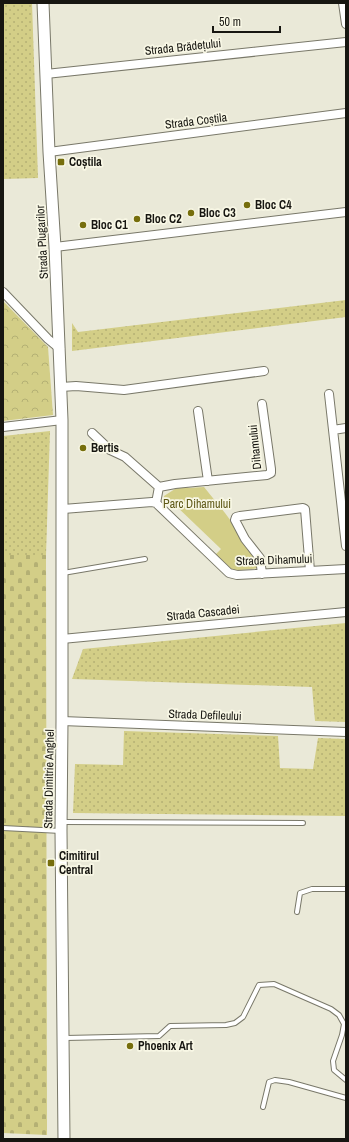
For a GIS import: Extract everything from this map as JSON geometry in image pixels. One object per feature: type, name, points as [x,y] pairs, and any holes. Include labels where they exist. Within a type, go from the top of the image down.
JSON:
[{"type":"street","name":"Strada Plugarilor","points":[[43,3],[62,420]]},
{"type":"street","points":[[343,3],[346,24]]},
{"type":"street","name":"Strada Brădețului","points":[[46,74],[346,42]]},
{"type":"street","name":"Strada Coștila","points":[[49,152],[346,113]]},
{"type":"street","points":[[55,247],[346,212]]},
{"type":"street","points":[[3,292],[60,350]]},
{"type":"street","points":[[61,387],[76,386],[124,390],[264,372]]},
{"type":"street","points":[[328,394],[346,546]]},
{"type":"street","name":"Dihamului","points":[[159,487],[175,484],[267,475],[271,473],[262,404]]},
{"type":"street","points":[[198,411],[208,481]]},
{"type":"street","points":[[3,427],[62,420]]},
{"type":"street","name":"Strada Dimitrie Anghel","points":[[62,420],[63,509],[61,826],[64,1139]]},
{"type":"street","points":[[333,430],[346,428]]},
{"type":"street","points":[[63,509],[152,502],[156,503],[159,487],[125,457],[110,450],[92,433]]},
{"type":"street","name":"Strada Dihamului","points":[[156,503],[229,573],[237,575],[346,569]]},
{"type":"street","points":[[262,574],[260,558],[245,539],[235,520],[236,517],[303,508],[305,509],[310,571]]},
{"type":"street","name":"Strada Cascadei","points":[[62,639],[346,612]]},
{"type":"street","name":"Strada Defileului","points":[[62,722],[346,732]]},
{"type":"lane","points":[[62,574],[145,559]]},
{"type":"lane","points":[[3,828],[302,823]]},
{"type":"lane","points":[[297,912],[300,893],[312,889],[346,889]]},
{"type":"lane","points":[[64,1038],[159,1036],[170,1026],[226,1025],[235,1023],[243,1017],[259,985],[274,984],[331,1009],[339,1015],[344,1024],[342,1035],[333,1061],[334,1070],[346,1080]]},
{"type":"lane","points":[[263,1107],[269,1082],[275,1080],[289,1082],[346,1098]]},
{"type":"green space","points":[[3,3],[32,3],[38,178],[3,179]]},
{"type":"green space","points":[[346,300],[346,317],[72,351],[72,323],[78,332]]},
{"type":"green space","points":[[3,301],[48,347],[53,415],[3,421]]},
{"type":"green space","points":[[50,431],[46,555],[3,555],[3,436]]},
{"type":"green space","name":"Parc Dihamului","points":[[183,486],[189,488],[204,487],[253,551],[260,568],[231,571],[215,555],[221,549],[173,503],[168,501],[163,506],[164,496]]},
{"type":"green space","points":[[3,555],[46,555],[47,1135],[3,1133]]},
{"type":"green space","points":[[346,623],[346,722],[315,721],[312,687],[72,679],[83,649]]},
{"type":"green space","points":[[124,731],[278,736],[280,768],[313,769],[318,738],[346,739],[346,816],[73,813],[75,764],[123,765]]},
{"type":"place","name":"Coștila","points":[[61,162]]},
{"type":"place","name":"Bloc C4","points":[[247,205]]},
{"type":"place","name":"Bloc C3","points":[[191,213]]},
{"type":"place","name":"Bloc C2","points":[[137,219]]},
{"type":"place","name":"Bloc C1","points":[[83,225]]},
{"type":"place","name":"Bertis","points":[[83,448]]},
{"type":"place","name":"Cimitirul Central","points":[[51,863]]},
{"type":"place","name":"Phoenix Art","points":[[130,1046]]}]
